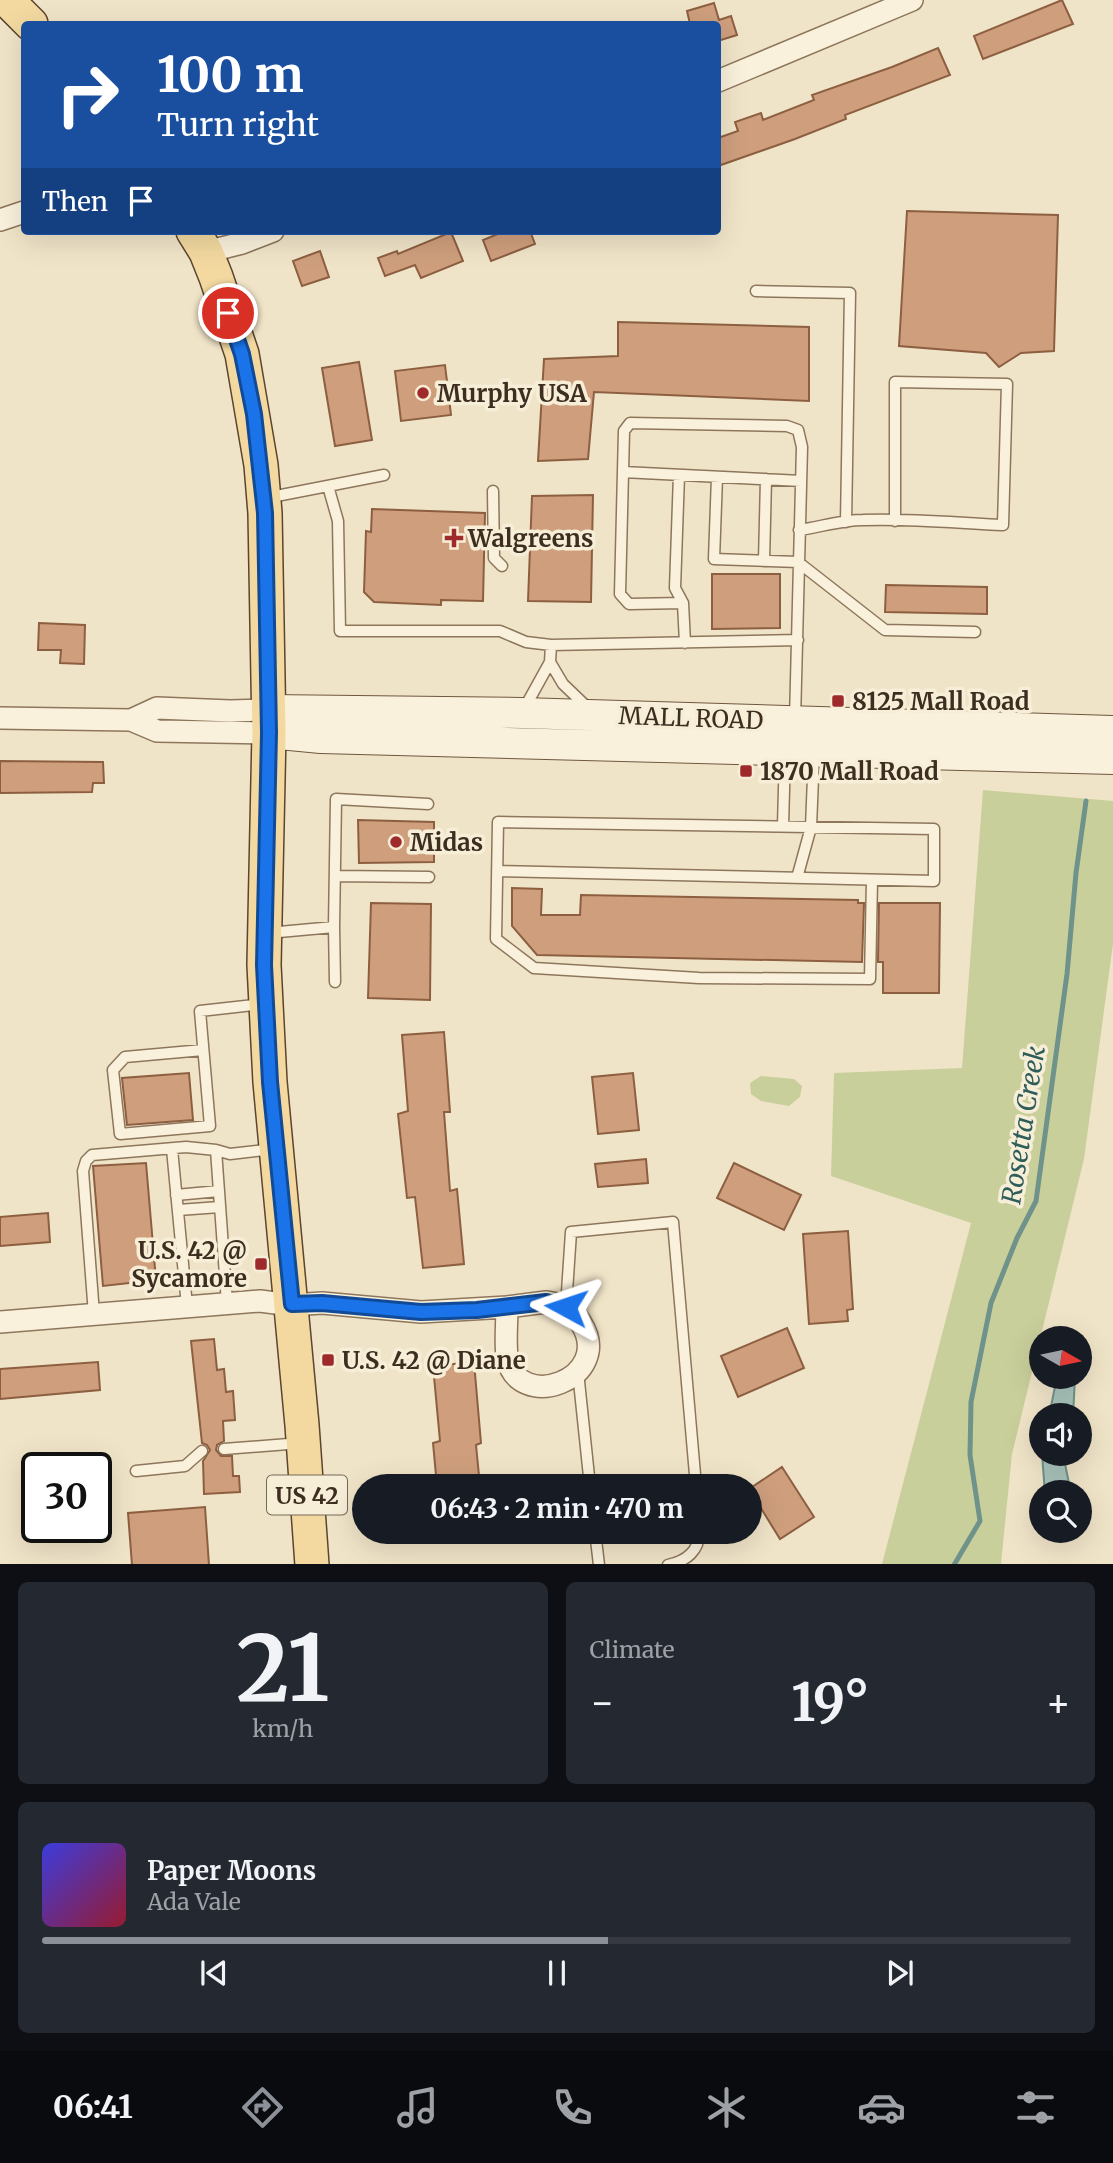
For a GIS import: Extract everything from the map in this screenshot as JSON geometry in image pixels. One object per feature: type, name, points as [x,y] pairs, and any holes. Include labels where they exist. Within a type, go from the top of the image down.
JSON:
[{"type":"main road","points":[[7,0],[28,21]]},
{"type":"main road","name":"US 42","points":[[200,241],[242,354],[254,414],[264,499],[268,722],[266,1004],[270,1082],[292,1304],[312,1564]]},
{"type":"main road","name":"MALL ROAD","points":[[268,722],[522,713],[595,715],[798,737],[1113,759]]},
{"type":"main road","name":"MALL ROAD","points":[[268,722],[321,738],[798,737],[1113,731]]},
{"type":"street","points":[[721,79],[912,0]]},
{"type":"street","points":[[0,220],[21,213]]},
{"type":"street","points":[[200,241],[242,243],[263,235]]},
{"type":"street","points":[[0,718],[131,720],[157,731],[268,722]]},
{"type":"street","points":[[0,1322],[260,1301],[322,1303],[421,1312],[546,1302],[566,1307],[586,1330],[586,1359],[578,1372],[562,1383],[543,1387],[530,1385],[518,1377],[507,1356],[507,1307]]},
{"type":"lane","points":[[756,291],[850,293],[846,522]]},
{"type":"lane","points":[[799,530],[861,520],[1003,525],[1007,384],[895,382],[895,521]]},
{"type":"lane","points":[[683,603],[629,604],[620,594],[624,431],[630,423],[787,426],[798,430],[802,447],[798,737],[811,827],[797,878]]},
{"type":"lane","points":[[623,472],[801,481]]},
{"type":"lane","points":[[264,499],[384,475]]},
{"type":"lane","points":[[679,475],[675,588],[683,603],[685,642]]},
{"type":"lane","points":[[717,477],[714,559],[799,562],[885,630],[975,632]]},
{"type":"lane","points":[[764,561],[766,479]]},
{"type":"lane","points":[[328,486],[338,521],[340,631],[500,631],[526,642],[551,645],[798,640]]},
{"type":"lane","points":[[493,491],[494,558],[502,566]]},
{"type":"lane","points":[[522,713],[550,662],[551,645]]},
{"type":"lane","points":[[550,662],[563,684],[595,715]]},
{"type":"lane","points":[[783,826],[798,737]]},
{"type":"lane","points":[[335,982],[336,799],[428,804]]},
{"type":"lane","points":[[497,871],[933,881],[934,829],[498,822],[497,871],[496,939],[534,968],[699,978],[870,979],[872,880]]},
{"type":"lane","points":[[335,876],[429,877]]},
{"type":"lane","points":[[265,933],[334,927]]},
{"type":"lane","points":[[203,1051],[125,1057],[113,1070],[120,1134],[210,1126],[200,1011],[266,1004]]},
{"type":"lane","points":[[94,1314],[83,1171],[86,1161],[92,1155],[172,1149],[216,1150],[229,1154],[276,1149]]},
{"type":"lane","points":[[172,1149],[187,1306]]},
{"type":"lane","points":[[216,1150],[227,1303]]},
{"type":"lane","points":[[176,1195],[219,1191]]},
{"type":"lane","points":[[178,1210],[220,1207]]},
{"type":"lane","points":[[566,1307],[571,1232],[673,1222],[695,1474]]},
{"type":"lane","points":[[578,1372],[589,1474]]},
{"type":"lane","points":[[225,1449],[303,1442]]},
{"type":"lane","points":[[136,1471],[185,1466],[202,1451]]},
{"type":"lane","points":[[597,1544],[599,1564]]},
{"type":"lane","points":[[668,1564],[682,1562],[691,1555],[696,1544]]},
{"type":"green space","points":[[983,790],[1113,801],[1113,944],[1084,1159],[1043,1326],[1029,1326],[1029,1384],[1012,1454],[1001,1564],[882,1564],[971,1223],[831,1176],[834,1073],[962,1068]]},
{"type":"green space","points":[[761,1076],[794,1079],[802,1086],[800,1097],[789,1106],[761,1101],[751,1094],[750,1083]]},
{"type":"water","points":[[1054,1390],[1074,1390],[1074,1403],[1052,1403]]},
{"type":"water","points":[[1043,1466],[1065,1466],[1068,1480],[1044,1480]]},
{"type":"building","points":[[1062,0],[1073,24],[983,59],[974,36]]},
{"type":"building","points":[[714,3],[719,20],[731,16],[737,35],[721,40],[721,21],[689,21],[687,11]]},
{"type":"building","points":[[938,48],[950,75],[845,115],[846,119],[721,165],[721,137],[738,131],[735,122],[761,113],[763,120],[814,100],[812,95]]},
{"type":"building","points":[[907,211],[1058,215],[1054,351],[1021,353],[999,367],[986,353],[899,346]]},
{"type":"building","points":[[444,235],[452,235],[463,261],[421,278],[415,265],[385,276],[378,258],[397,251],[398,254]]},
{"type":"building","points":[[496,235],[532,235],[535,244],[491,261],[483,240]]},
{"type":"building","points":[[320,251],[329,277],[302,286],[293,261]]},
{"type":"building","points":[[618,322],[809,327],[809,401],[594,392],[588,459],[538,461],[544,359],[618,356]]},
{"type":"building","name":"Murphy USA","points":[[359,362],[372,440],[335,446],[322,368]]},
{"type":"building","name":"Murphy USA","points":[[445,365],[451,415],[401,421],[395,371]]},
{"type":"building","points":[[593,495],[591,602],[528,601],[532,496]]},
{"type":"building","name":"Walgreens","points":[[372,509],[485,513],[483,601],[441,600],[441,605],[374,602],[364,592],[366,531],[371,532]]},
{"type":"building","points":[[712,574],[780,574],[780,628],[712,629]]},
{"type":"building","points":[[886,585],[987,587],[987,614],[885,612]]},
{"type":"building","points":[[39,623],[85,625],[84,664],[60,663],[61,650],[38,650]]},
{"type":"building","points":[[0,761],[103,762],[104,783],[93,783],[92,792],[0,793]]},
{"type":"building","name":"Midas","points":[[358,820],[434,822],[434,862],[359,863]]},
{"type":"building","points":[[512,888],[542,889],[541,915],[580,915],[581,895],[858,900],[858,903],[864,903],[862,962],[537,955],[512,926]]},
{"type":"building","points":[[371,903],[431,904],[430,1000],[368,998]]},
{"type":"building","points":[[879,903],[940,903],[939,993],[883,993],[883,962],[878,962]]},
{"type":"building","points":[[444,1032],[450,1112],[444,1112],[450,1191],[457,1189],[464,1264],[423,1268],[415,1197],[407,1198],[398,1114],[408,1111],[402,1035]]},
{"type":"building","points":[[189,1073],[193,1120],[127,1125],[122,1078]]},
{"type":"building","points":[[633,1073],[639,1130],[598,1134],[592,1077]]},
{"type":"building","points":[[646,1159],[648,1183],[598,1187],[595,1164]]},
{"type":"building","points":[[146,1163],[156,1280],[103,1286],[93,1166]]},
{"type":"building","points":[[734,1163],[801,1195],[784,1230],[717,1198]]},
{"type":"building","points":[[48,1213],[50,1242],[0,1246],[0,1217]]},
{"type":"building","points":[[848,1231],[853,1309],[847,1310],[848,1321],[809,1324],[803,1234]]},
{"type":"building","points":[[787,1328],[804,1368],[738,1397],[721,1356]]},
{"type":"building","points":[[214,1339],[217,1370],[224,1369],[226,1392],[233,1391],[235,1420],[223,1421],[224,1441],[217,1445],[216,1450],[221,1456],[232,1456],[233,1476],[239,1476],[240,1492],[204,1494],[203,1461],[210,1450],[202,1443],[191,1341]]},
{"type":"building","points":[[98,1362],[100,1390],[0,1399],[0,1369]]},
{"type":"building","points":[[474,1362],[481,1443],[476,1445],[479,1474],[436,1474],[433,1443],[440,1441],[433,1366]]},
{"type":"building","points":[[782,1467],[814,1517],[780,1539],[762,1510],[762,1480]]},
{"type":"building","points":[[205,1507],[209,1564],[132,1564],[128,1513]]},
{"type":"waterway","name":"Rosetta Creek","points":[[955,1564],[980,1521],[970,1455],[971,1402],[991,1303],[1017,1238],[1036,1201],[1067,974],[1086,801]]},
{"type":"place","name":"Murphy USA","points":[[423,393]]},
{"type":"place","name":"Walgreens","points":[[454,538]]},
{"type":"place","name":"8125 Mall Road","points":[[838,701]]},
{"type":"place","name":"1870 Mall Road","points":[[746,771]]},
{"type":"place","name":"Midas","points":[[396,842]]},
{"type":"place","name":"U.S. 42 @ Sycamore","points":[[261,1264]]},
{"type":"place","name":"U.S. 42 @ Diane","points":[[328,1360]]},
{"type":"route","points":[[228,313],[242,354],[254,414],[265,513],[269,733],[264,965],[270,1082],[292,1304],[322,1303],[421,1312],[477,1310],[546,1302],[566,1307]]}]
